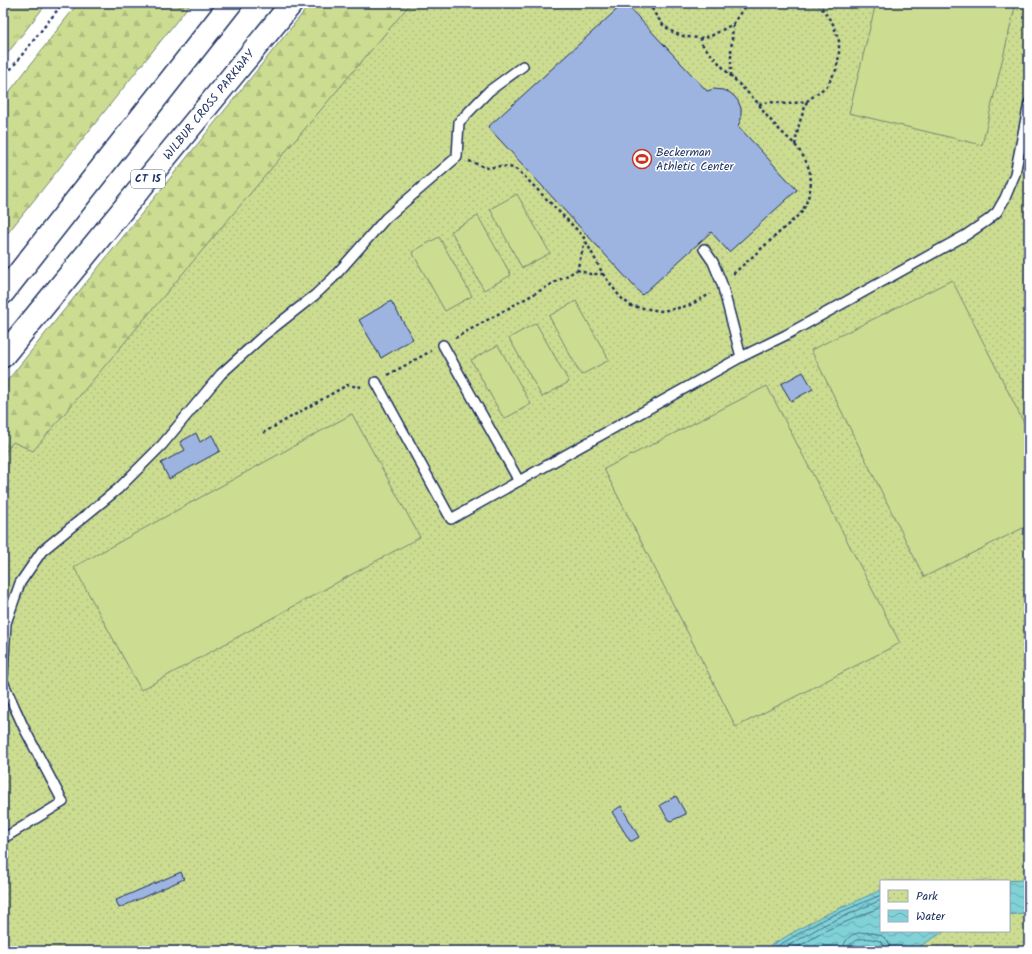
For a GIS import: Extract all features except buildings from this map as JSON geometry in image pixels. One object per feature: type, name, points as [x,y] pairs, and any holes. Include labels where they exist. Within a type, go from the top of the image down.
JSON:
[{"type":"highway","points":[[3,293],[231,3]]},
{"type":"highway","name":"WILBUR CROSS PARKWAY","points":[[3,356],[292,3]]},
{"type":"lane","points":[[3,675],[6,623],[20,583],[42,551],[118,489],[162,445],[221,374],[264,336],[315,295],[333,278],[386,218],[457,157],[459,122],[489,91],[523,66]]},
{"type":"lane","points":[[376,382],[451,518],[741,357],[786,335],[966,235],[988,220],[997,212],[1005,198],[1015,174],[1029,103]]},
{"type":"lane","points":[[704,249],[713,262],[722,284],[741,357]]},
{"type":"lane","points":[[443,345],[519,481]]},
{"type":"lane","points":[[3,682],[24,728],[63,802],[3,838]]},
{"type":"path","points":[[3,80],[63,3]]},
{"type":"path","points":[[649,3],[663,25],[674,33],[686,37],[700,38],[711,36],[733,24],[743,9],[754,3]]},
{"type":"path","points":[[759,104],[770,102],[788,104],[807,101],[827,86],[836,70],[839,56],[839,41],[833,24],[818,3]]},
{"type":"path","points":[[731,76],[733,24]]},
{"type":"path","points":[[457,157],[487,168],[501,166],[514,168],[521,173],[583,236],[603,274],[620,297],[631,306],[661,310],[674,309],[690,305],[708,295],[722,284],[802,212],[808,200],[811,185],[810,172],[806,161],[795,145],[762,110],[759,104],[702,44],[700,38]]},
{"type":"path","points":[[795,145],[799,124],[807,101]]},
{"type":"path","points":[[262,433],[347,385],[358,387],[376,382],[577,270],[586,242]]},
{"type":"path","points":[[577,270],[590,274],[603,274]]},
{"type":"green space","points":[[3,3],[47,3],[3,59]]},
{"type":"green space","points":[[78,3],[191,3],[3,239],[3,100]]},
{"type":"green space","points":[[311,3],[524,3],[3,568],[3,386]]},
{"type":"green space","name":"Beckerman Athletic Center","points":[[411,3],[1029,3],[1029,945],[1018,951],[3,951],[3,455],[13,442],[33,451]]},
{"type":"green space","points":[[876,3],[1016,3],[982,145],[849,113]]},
{"type":"green space","points":[[517,194],[550,253],[522,268],[490,209]]},
{"type":"green space","points":[[478,216],[511,275],[484,290],[451,231]]},
{"type":"green space","points":[[439,237],[472,296],[445,311],[412,252]]},
{"type":"green space","points":[[952,280],[1029,433],[1029,525],[924,577],[811,350]]},
{"type":"green space","points":[[576,301],[609,360],[581,375],[549,316]]},
{"type":"green space","points":[[536,323],[569,382],[542,397],[509,338]]},
{"type":"green space","points":[[498,345],[531,404],[504,419],[471,360]]},
{"type":"green space","points":[[767,386],[900,643],[736,727],[604,469]]},
{"type":"green space","points":[[352,414],[420,537],[141,690],[74,567]]},
{"type":"water","points":[[1029,877],[1029,912],[1010,915],[1010,881],[1023,880]]},
{"type":"water","points":[[880,890],[880,932],[943,932],[912,951],[888,951],[862,947],[856,951],[761,951],[820,917]]},
{"type":"place","name":"Beckerman Athletic Center","points":[[642,159]]}]
